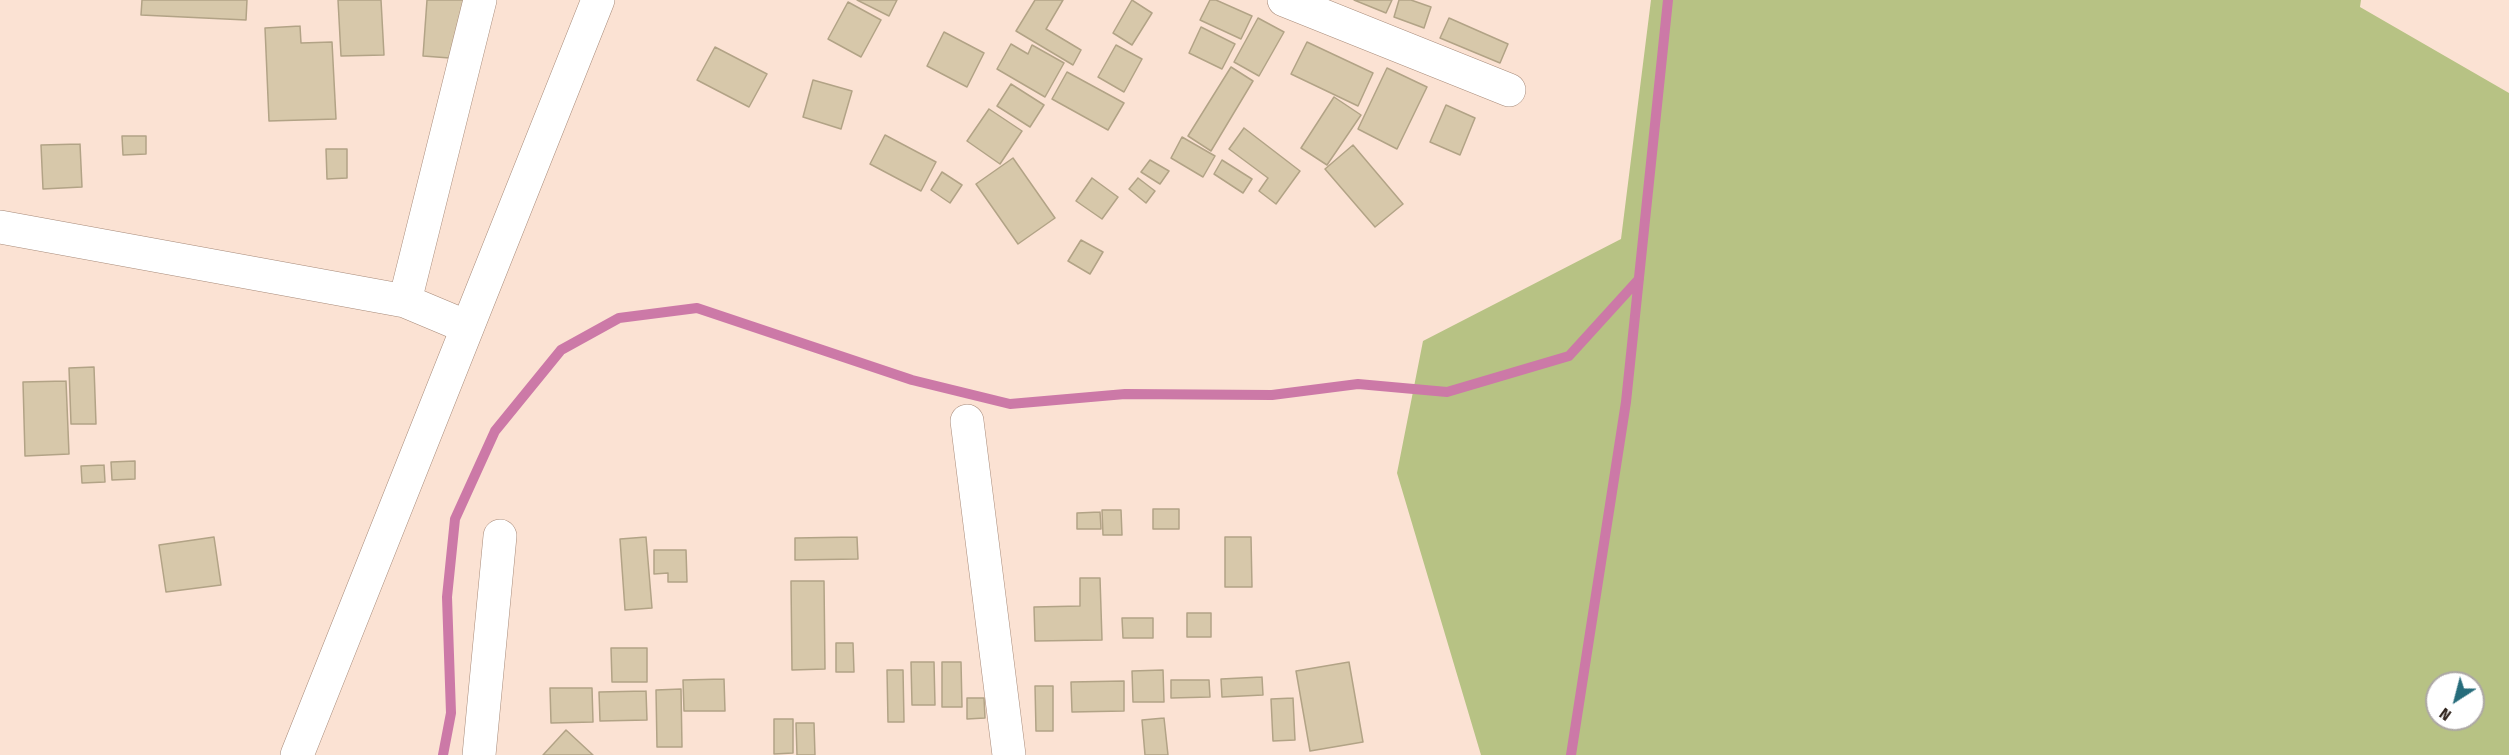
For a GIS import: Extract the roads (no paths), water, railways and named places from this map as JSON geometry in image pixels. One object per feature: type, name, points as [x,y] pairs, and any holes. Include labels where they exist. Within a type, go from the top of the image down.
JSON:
[{"type":"street","points":[[405,300],[480,0]]},
{"type":"street","points":[[297,755],[598,0]]},
{"type":"street","points":[[1284,0],[1509,90]]},
{"type":"street","points":[[0,226],[405,300],[466,327]]},
{"type":"street","points":[[967,422],[1009,755]]},
{"type":"street","points":[[479,755],[500,536]]},
{"type":"waterway","points":[[1571,755],[1626,402],[1668,0]]},
{"type":"waterway","points":[[443,755],[451,713],[447,597],[455,519],[495,431],[561,350],[619,318],[697,308],[912,380],[1010,404],[1125,394],[1272,395],[1358,384],[1447,392],[1569,356],[1639,279]]}]
